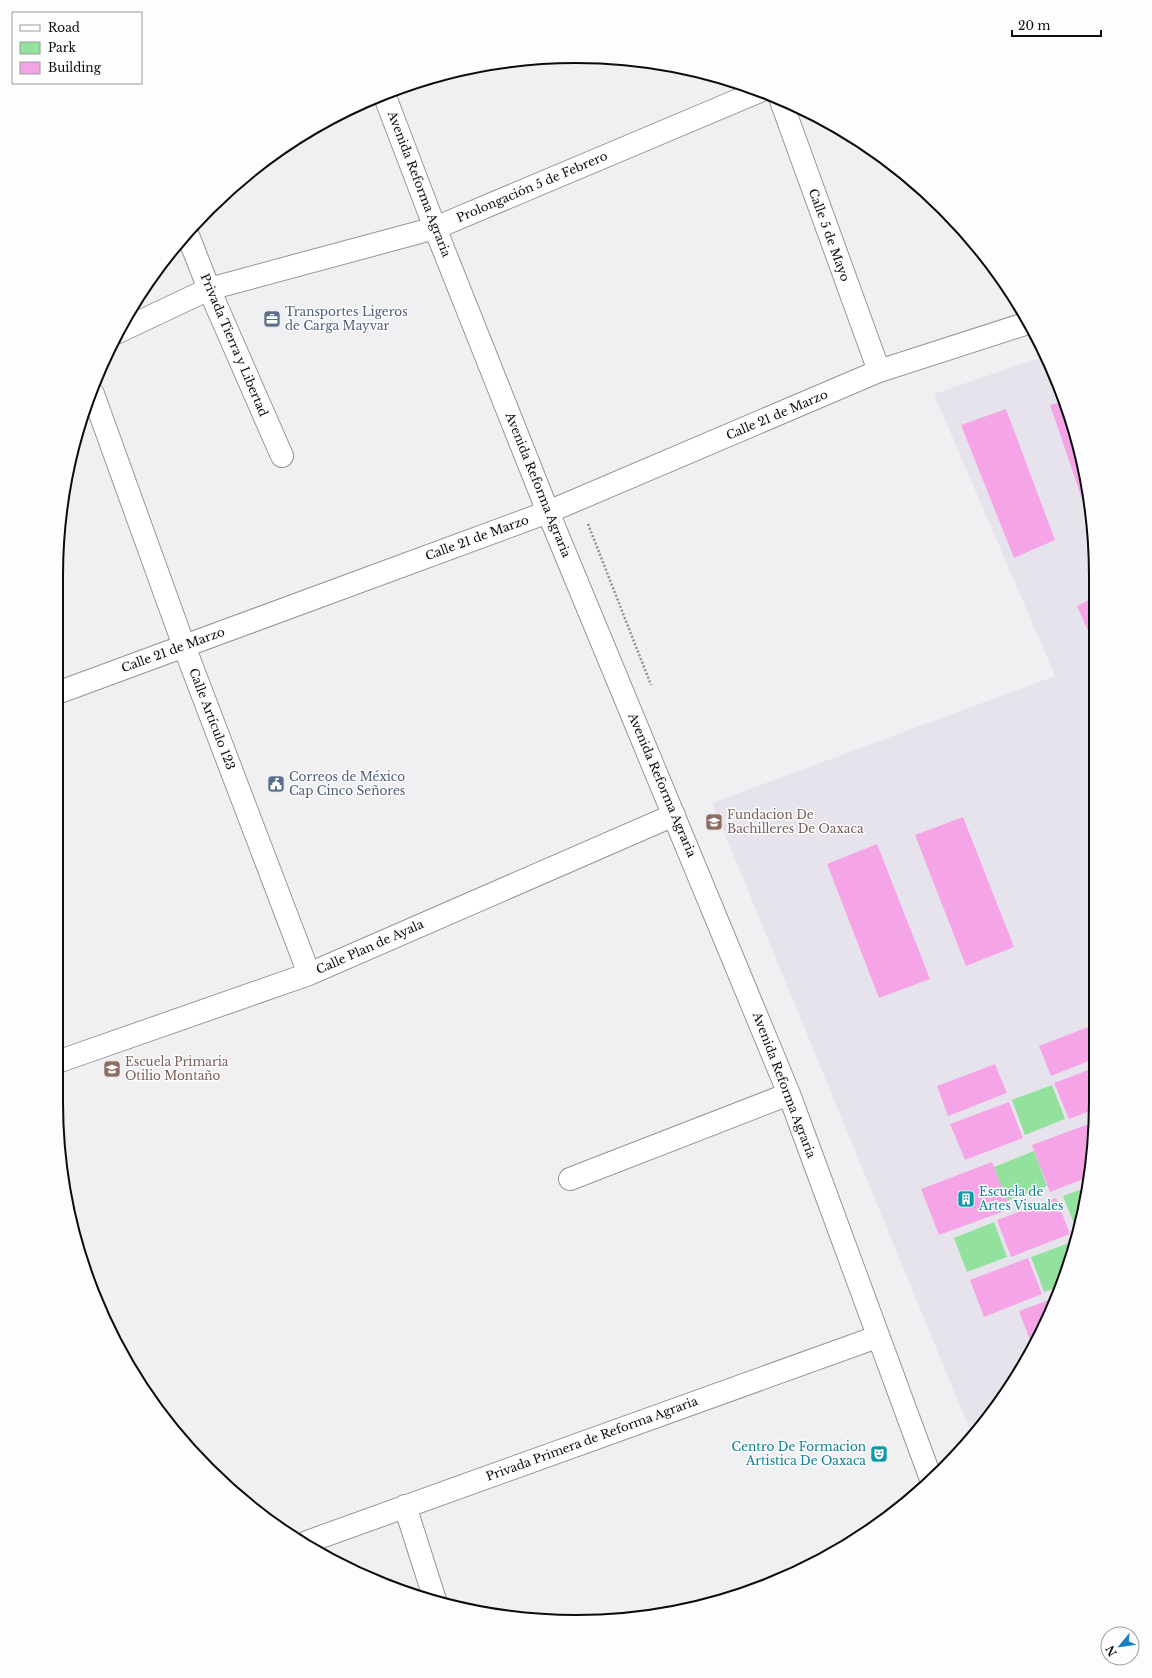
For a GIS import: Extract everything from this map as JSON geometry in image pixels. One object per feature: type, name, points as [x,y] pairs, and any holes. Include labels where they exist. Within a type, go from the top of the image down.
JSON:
[{"type":"street","name":"Prolongación 5 de Febrero","points":[[127,327],[208,289],[435,228],[752,94]]},
{"type":"street","name":"Avenida Reforma Agraria","points":[[386,100],[435,228],[548,512],[789,1094],[877,1337],[929,1474]]},
{"type":"street","name":"Calle 5 de Mayo","points":[[783,107],[879,371]]},
{"type":"street","name":"Privada Tierra y Libertad","points":[[189,239],[208,289],[282,456]]},
{"type":"street","name":"Calle 21 de Marzo","points":[[63,691],[548,512],[879,371],[1023,325]]},
{"type":"street","name":"Calle Artículo 123","points":[[95,399],[184,646],[309,974]]},
{"type":"street","name":"Calle Plan de Ayala","points":[[63,1060],[309,974],[674,815]]},
{"type":"street","points":[[570,1179],[789,1094]]},
{"type":"street","name":"Privada Primera de Reforma Agraria","points":[[310,1541],[877,1337]]},
{"type":"street","points":[[405,1506],[433,1595]]},
{"type":"shaded area","points":[[1040,358],[1062,411],[1072,443],[1085,509],[1088,542],[1089,1102],[1085,1169],[1072,1235],[1050,1298],[1036,1329],[1003,1387],[970,1430],[712,803],[1055,676],[934,394]]},
{"type":"green space","points":[[1052,1085],[1065,1119],[1025,1135],[1012,1100]]},
{"type":"green space","points":[[1034,1151],[1047,1186],[1007,1201],[994,1167]]},
{"type":"green space","points":[[1081,1189],[1074,1224],[1063,1196]]},
{"type":"green space","points":[[994,1222],[1007,1257],[967,1272],[954,1238]]},
{"type":"green space","points":[[1070,1243],[1054,1289],[1044,1292],[1031,1257]]},
{"type":"building","points":[[1059,403],[1062,411],[1072,443],[1084,506],[1050,405]]},
{"type":"building","points":[[1006,409],[1055,540],[1014,558],[961,425]]},
{"type":"building","points":[[1089,600],[1089,633],[1077,606]]},
{"type":"building","points":[[963,817],[1014,947],[966,966],[915,835]]},
{"type":"building","points":[[877,844],[930,979],[879,998],[827,864]]},
{"type":"building","points":[[1089,1027],[1089,1061],[1051,1076],[1039,1046]]},
{"type":"building","points":[[995,1064],[1007,1093],[948,1116],[937,1086]]},
{"type":"building","points":[[1089,1070],[1089,1111],[1069,1119],[1054,1083]]},
{"type":"building","name":"Escuela de Artes Visuales","points":[[1009,1102],[1023,1138],[965,1160],[950,1124]]},
{"type":"building","name":"Escuela de Artes Visuales","points":[[1088,1124],[1083,1179],[1050,1192],[1032,1145]]},
{"type":"building","name":"Escuela de Artes Visuales","points":[[992,1162],[1010,1209],[939,1235],[921,1189]]},
{"type":"building","name":"Escuela de Artes Visuales","points":[[1056,1198],[1070,1234],[1011,1257],[997,1220]]},
{"type":"building","points":[[1028,1258],[1042,1294],[984,1317],[970,1280]]},
{"type":"building","points":[[1049,1300],[1030,1340],[1019,1311]]},
{"type":"place","name":"Transportes Ligeros de Carga Mayvar","points":[[272,319]]},
{"type":"place","name":"Correos de México Cap Cinco Señores","points":[[276,784]]},
{"type":"place","name":"Fundacion De Bachilleres De Oaxaca","points":[[714,822]]},
{"type":"place","name":"Escuela Primaria Otilio Montaño","points":[[112,1069]]},
{"type":"place","name":"Escuela de Artes Visuales","points":[[966,1199]]},
{"type":"place","name":"Centro De Formacion Artistica De Oaxaca","points":[[879,1454]]}]
